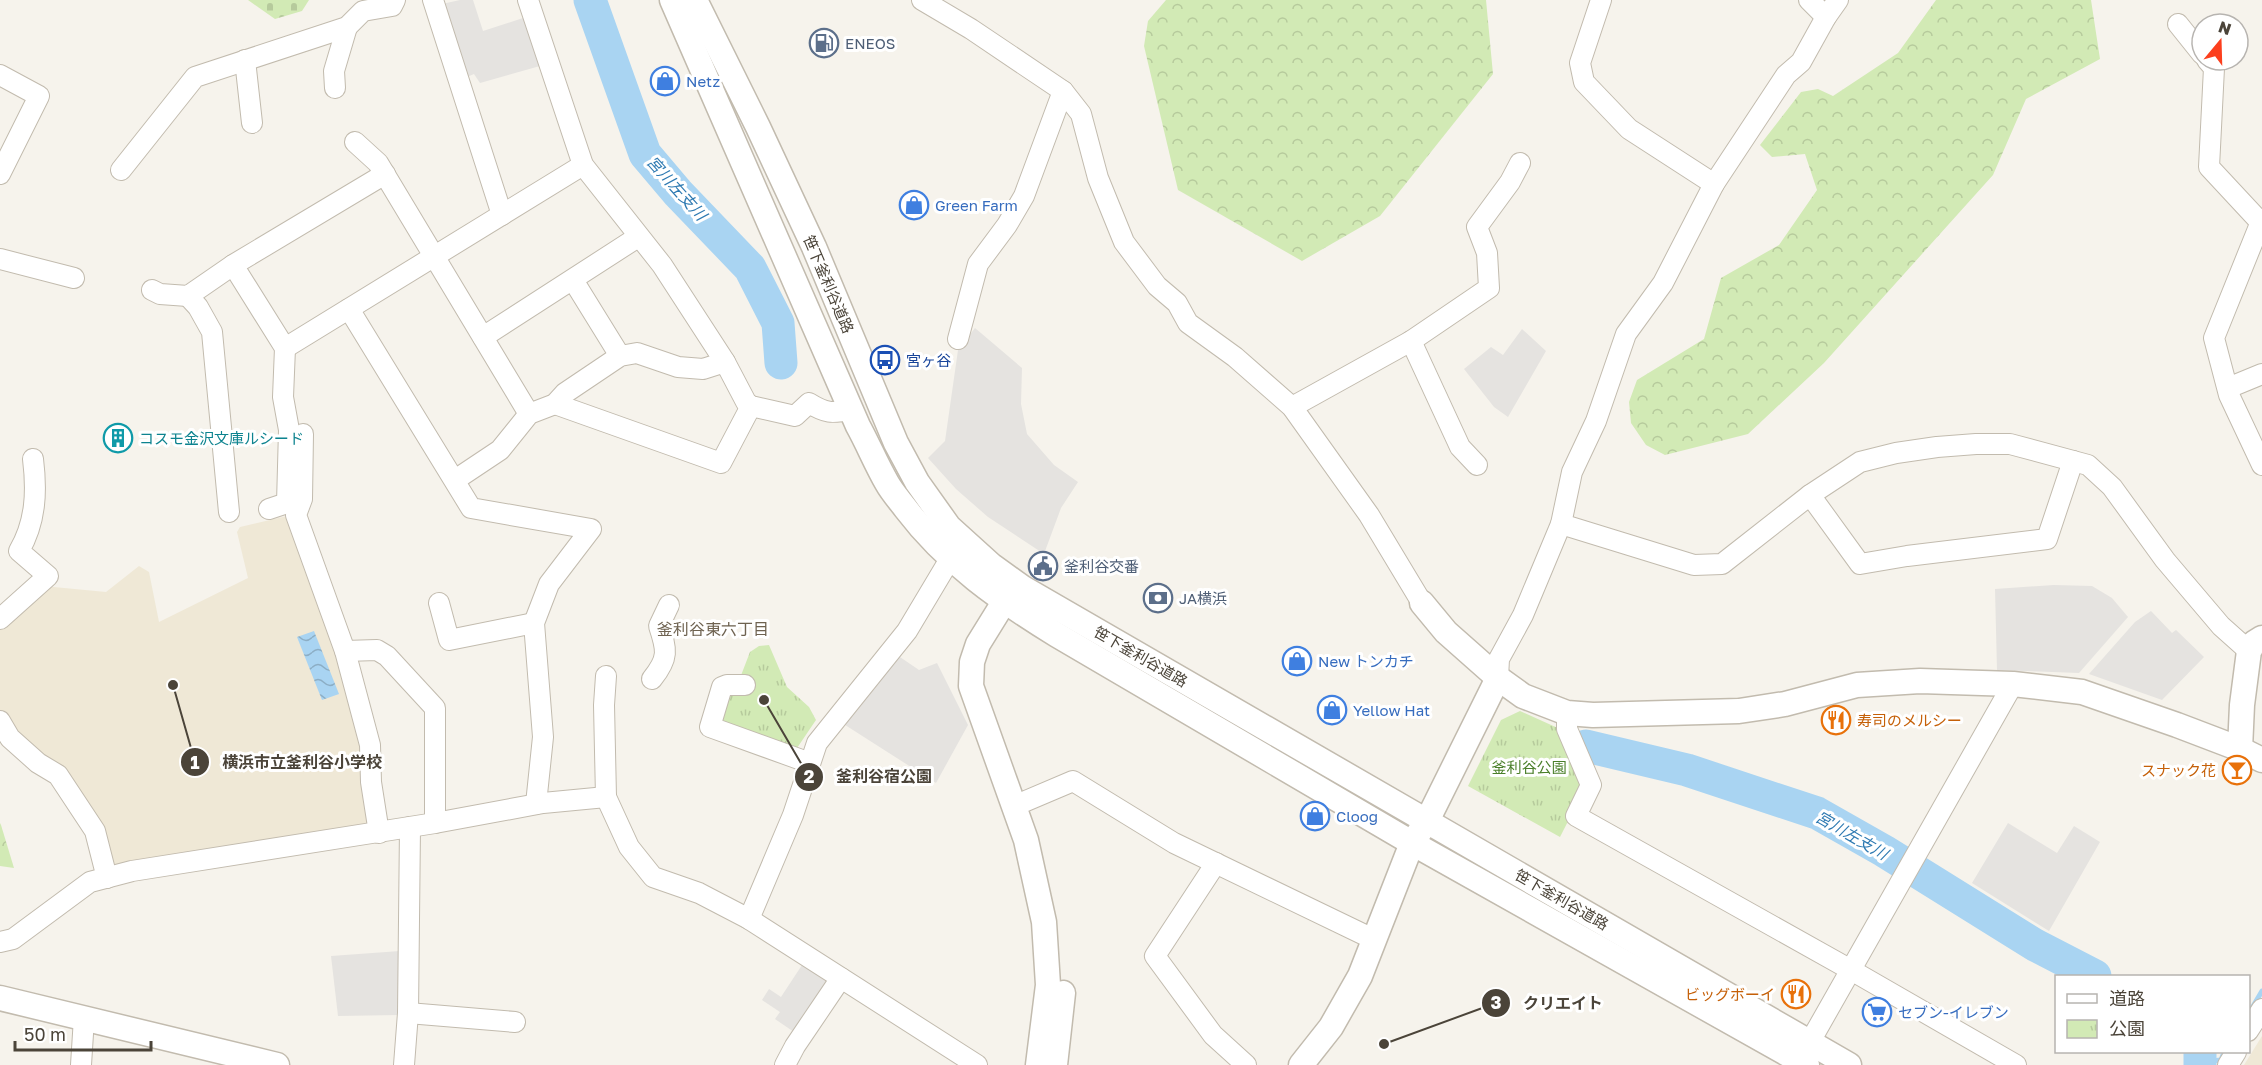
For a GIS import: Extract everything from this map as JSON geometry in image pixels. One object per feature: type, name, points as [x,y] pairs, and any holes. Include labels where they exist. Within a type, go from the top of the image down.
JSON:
[{"type":"street","points":[[121,171],[195,77],[347,27],[363,11],[392,6],[395,0]]},
{"type":"street","points":[[433,0],[502,215]]},
{"type":"street","points":[[528,0],[583,165],[662,266],[725,362],[746,402],[751,406],[795,416],[809,403],[821,410],[835,413],[851,410]]},
{"type":"street","name":"笹下釜利谷道路","points":[[672,0],[851,410],[887,484],[916,522],[950,560],[1412,843],[1803,1058],[1849,1065]]},
{"type":"street","name":"笹下釜利谷道路","points":[[695,0],[795,207],[896,443],[917,482],[949,527],[991,565],[1015,600],[1426,820],[1803,1058]]},
{"type":"street","points":[[922,0],[997,45],[1063,91],[1081,114],[1098,178],[1124,242],[1157,286],[1177,303],[1188,323],[1235,357],[1292,407],[1369,515],[1422,603],[1446,632],[1498,678],[1523,696],[1567,713],[1593,715],[1739,711],[1785,704],[1857,685],[1920,681],[2013,684],[2082,692],[2240,749],[2262,760]]},
{"type":"street","points":[[1601,0],[1580,63],[1584,82],[1629,129],[1714,184]]},
{"type":"street","points":[[1809,0],[1826,17]]},
{"type":"street","points":[[1301,1065],[1331,1027],[1360,976],[1412,843],[1498,678],[1499,659],[1523,615],[1561,524],[1572,472],[1596,421],[1626,334],[1663,284],[1714,184],[1786,75],[1801,62],[1838,0]]},
{"type":"street","points":[[2178,24],[2190,39]]},
{"type":"street","points":[[335,88],[334,71],[347,27]]},
{"type":"street","points":[[245,60],[252,123]]},
{"type":"street","points":[[2214,72],[2209,167],[2261,224],[2214,338],[2228,388],[2262,465]]},
{"type":"street","points":[[0,75],[39,96],[0,174]]},
{"type":"street","points":[[958,339],[978,264],[1007,225],[1024,196],[1063,91]]},
{"type":"street","points":[[355,142],[378,163],[529,414]]},
{"type":"street","points":[[1292,407],[1411,341],[1489,288],[1487,253],[1477,226],[1510,182],[1520,163]]},
{"type":"street","points":[[285,348],[583,165]]},
{"type":"street","points":[[152,290],[160,294],[188,296],[233,265],[385,174]]},
{"type":"street","points":[[483,337],[638,237]]},
{"type":"street","points":[[1,263],[74,278]]},
{"type":"street","points":[[233,265],[285,348],[283,397],[289,430],[287,503],[268,509]]},
{"type":"street","points":[[573,280],[620,356]]},
{"type":"street","points":[[188,296],[198,307],[212,332],[229,512]]},
{"type":"street","points":[[349,309],[471,508],[591,529],[549,584],[534,623],[543,736],[536,804]]},
{"type":"street","points":[[1411,341],[1460,447],[1477,465]]},
{"type":"street","points":[[455,480],[501,450],[529,414],[555,404],[565,393],[620,356],[637,353],[678,367],[703,369],[725,362]]},
{"type":"street","points":[[2228,388],[2262,374]]},
{"type":"street","points":[[555,404],[721,463],[751,406]]},
{"type":"street","points":[[303,434],[302,498],[296,515],[345,651],[370,746],[371,782],[379,833]]},
{"type":"street","points":[[1561,524],[1694,565],[1722,564],[1810,495],[1860,462],[1896,453],[1937,447],[2010,444],[2088,465],[2112,487],[2165,560],[2221,626],[2256,645],[2242,705],[2240,749]]},
{"type":"street","points":[[0,619],[48,576],[19,551],[28,537],[35,507],[33,459]]},
{"type":"street","points":[[1810,495],[1860,564],[2047,539],[2073,461]]},
{"type":"street","points":[[749,919],[793,815],[817,743],[907,631],[950,560]]},
{"type":"street","points":[[1015,600],[991,654],[986,668],[985,684],[1021,803],[1026,840],[1044,922],[1048,985],[1038,1065]]},
{"type":"street","points":[[439,603],[449,640],[534,623]]},
{"type":"street","points":[[652,678],[662,666],[667,650],[659,626],[669,605]]},
{"type":"street","points":[[345,651],[377,650],[387,656],[435,708],[435,823]]},
{"type":"street","points":[[606,675],[604,705],[606,797],[629,848],[653,877],[699,893],[749,919],[977,1065]]},
{"type":"street","points":[[1803,1058],[1902,876],[2013,684]]},
{"type":"street","points":[[745,685],[722,687],[710,727],[810,763]]},
{"type":"street","points":[[1567,713],[1567,729],[1591,785],[1576,816],[2016,1065]]},
{"type":"street","points":[[0,721],[10,738],[38,763],[58,776],[95,831],[107,878]]},
{"type":"street","points":[[1021,803],[1073,781],[1174,843],[1373,939]]},
{"type":"street","points":[[0,942],[13,939],[90,882],[132,871],[379,833],[536,804],[606,797]]},
{"type":"street","points":[[1021,803],[1041,838],[1058,920],[1064,985],[1056,1065]]},
{"type":"street","points":[[404,1065],[408,1013],[410,827]]},
{"type":"street","points":[[1216,863],[1155,956],[1213,1035],[1246,1065]]},
{"type":"street","points":[[785,1065],[795,1046],[841,978]]},
{"type":"street","points":[[0,998],[277,1065]]},
{"type":"street","points":[[2250,1028],[2262,1009]]},
{"type":"street","points":[[408,1013],[515,1022]]},
{"type":"street","points":[[81,1065],[84,1018]]},
{"type":"shaded area","points":[[473,0],[483,31],[523,18],[540,66],[480,83],[474,74],[467,77],[442,4]]},
{"type":"shaded area","points":[[975,328],[1022,368],[1021,404],[1027,434],[1054,465],[1078,482],[1061,508],[1044,554],[988,517],[956,489],[928,458],[945,441],[958,350]]},
{"type":"shaded area","points":[[1522,329],[1546,351],[1508,417],[1494,407],[1464,369],[1491,347],[1503,355]]},
{"type":"shaded area","points":[[291,515],[362,730],[372,825],[110,869],[101,822],[71,780],[0,718],[0,624],[43,586],[106,592],[139,566],[149,572],[159,622],[248,578],[237,532],[240,527]]},
{"type":"shaded area","points":[[2054,585],[2092,586],[2112,598],[2128,617],[2079,673],[1997,670],[1995,589]]},
{"type":"shaded area","points":[[2151,611],[2172,633],[2176,630],[2204,657],[2162,700],[2089,674],[2135,622]]},
{"type":"shaded area","points":[[897,655],[919,670],[937,663],[968,725],[936,783],[842,723]]},
{"type":"shaded area","points":[[2008,823],[2057,853],[2074,826],[2100,842],[2049,931],[1972,883]]},
{"type":"shaded area","points":[[400,951],[399,1015],[338,1016],[331,956]]},
{"type":"shaded area","points":[[804,962],[829,979],[794,1032],[775,1019],[780,1012],[762,1000],[769,989],[781,997]]},
{"type":"shaded area","points":[[2262,1036],[2262,1065],[2244,1065]]},
{"type":"green space","points":[[248,0],[309,0],[302,11],[275,19]]},
{"type":"green space","points":[[1166,0],[1486,0],[1493,74],[1380,216],[1302,261],[1178,190],[1144,46],[1148,21]]},
{"type":"green space","points":[[1936,0],[2091,0],[2100,59],[2026,99],[1993,175],[1824,363],[1748,434],[1665,455],[1646,445],[1631,423],[1629,402],[1637,380],[1704,339],[1721,278],[1779,245],[1817,190],[1805,154],[1772,157],[1760,145],[1801,92],[1818,89],[1833,96],[1898,53]]},
{"type":"green space","points":[[769,645],[787,687],[809,707],[816,720],[795,751],[718,724],[728,694],[740,678],[750,652],[759,646]]},
{"type":"green space","name":"釜利谷公園","points":[[1520,711],[1560,729],[1584,790],[1560,837],[1468,786],[1501,720]]},
{"type":"green space","points":[[0,823],[1,825],[14,868],[0,866]]},
{"type":"water","points":[[314,631],[339,694],[322,700],[297,637]]},
{"type":"waterway","name":"宮川左支川","points":[[590,0],[645,154],[678,193],[750,268],[778,323],[781,363]]},
{"type":"waterway","name":"宮川左支川","points":[[1586,746],[1687,770],[1817,813],[1884,851],[2035,945],[2093,975]]},
{"type":"waterway","points":[[2252,1008],[2262,991]]},
{"type":"waterway","name":"宮川左支川","points":[[2200,1053],[2200,1065]]},
{"type":"waterway","points":[[2200,1062],[2221,1060],[2223,1055]]},
{"type":"place","name":"ENEOS","points":[[824,43]]},
{"type":"place","name":"Netz","points":[[665,81]]},
{"type":"place","name":"Green Farm","points":[[914,205]]},
{"type":"place","name":"宮ヶ谷","points":[[885,360]]},
{"type":"place","name":"コスモ金沢文庫ルシード","points":[[118,438]]},
{"type":"place","name":"釜利谷交番","points":[[1043,566]]},
{"type":"place","name":"JA横浜","points":[[1158,598]]},
{"type":"place","name":"New トンカチ","points":[[1297,661]]},
{"type":"place","name":"横浜市立釜利谷小学校","points":[[173,685]]},
{"type":"place","name":"釜利谷宿公園","points":[[764,700]]},
{"type":"place","name":"Yellow Hat","points":[[1332,710]]},
{"type":"place","name":"寿司のメルシー","points":[[1836,720]]},
{"type":"place","name":"スナック花","points":[[2237,770]]},
{"type":"place","name":"Cloog","points":[[1315,816]]},
{"type":"place","name":"ビッグボーイ","points":[[1796,994]]},
{"type":"place","name":"セブン-イレブン","points":[[1877,1012]]},
{"type":"place","name":"クリエイト","points":[[1384,1044]]},
{"type":"district","name":"釜利谷東六丁目","points":[[713,629]]}]
